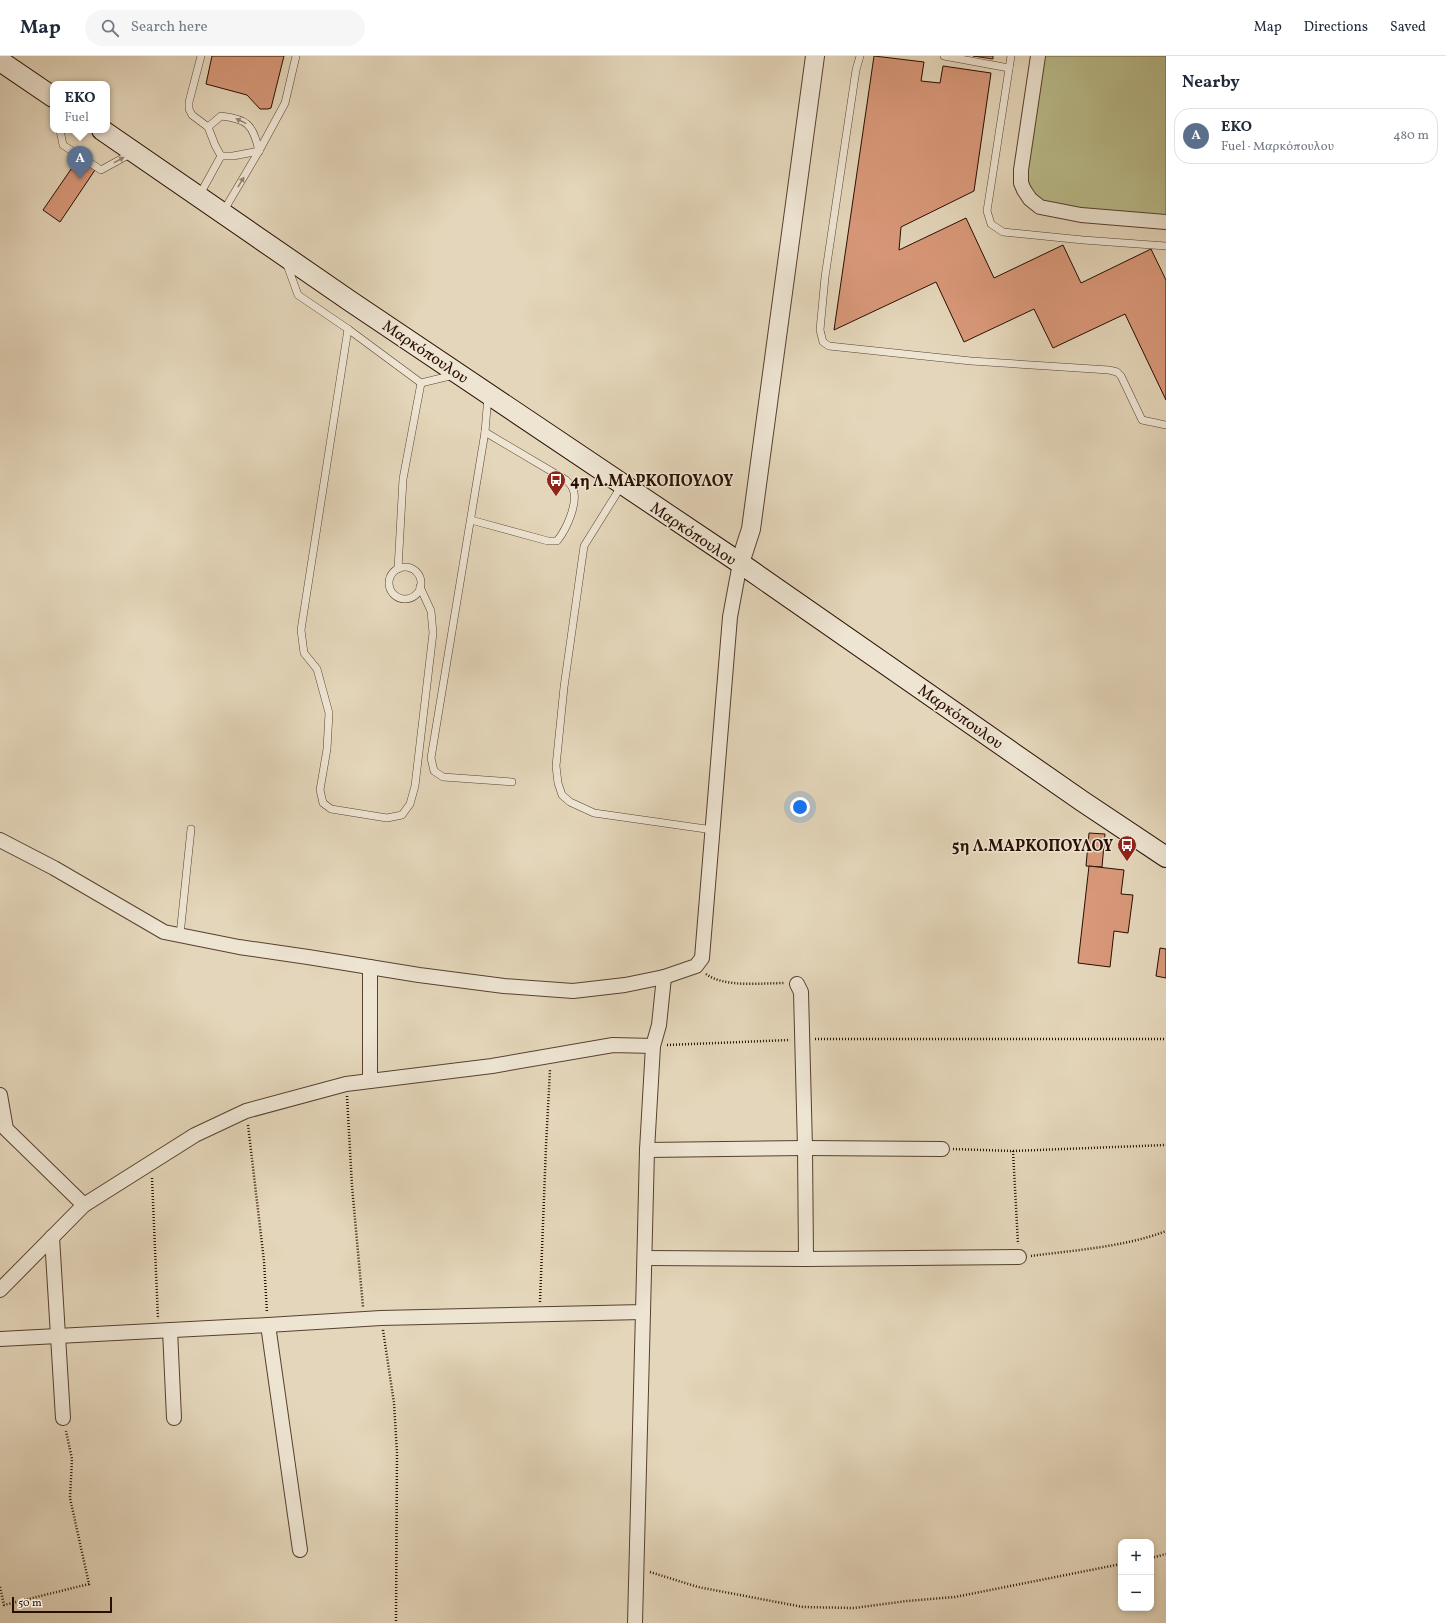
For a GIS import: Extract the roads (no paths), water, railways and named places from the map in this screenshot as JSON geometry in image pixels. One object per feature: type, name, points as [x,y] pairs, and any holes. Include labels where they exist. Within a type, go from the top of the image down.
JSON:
[{"type":"main road","points":[[3,66],[50,95]]},
{"type":"main road","name":"Μαρκόπουλου","points":[[106,133],[350,301],[460,373],[740,563],[1166,857]]},
{"type":"street","points":[[0,840],[54,868],[164,932],[239,947],[419,976],[504,986],[573,991],[664,977],[696,966],[702,958],[730,617],[740,563],[751,529],[815,56]]},
{"type":"street","points":[[1038,56],[1021,170],[1021,183],[1030,199],[1040,207],[1081,215],[1166,222]]},
{"type":"street","points":[[370,967],[370,1081]]},
{"type":"street","points":[[635,1623],[647,1150],[653,1046],[659,1025],[664,977]]},
{"type":"street","points":[[797,984],[802,992],[806,1259]]},
{"type":"street","points":[[0,1290],[84,1205],[195,1135],[246,1111],[346,1084],[492,1066],[613,1045],[653,1046]]},
{"type":"street","points":[[0,1095],[3,1132],[84,1205]]},
{"type":"street","points":[[647,1150],[805,1148],[942,1149]]},
{"type":"street","points":[[52,1237],[63,1418]]},
{"type":"street","points":[[645,1258],[806,1259],[1019,1257]]},
{"type":"street","points":[[0,1339],[381,1318],[643,1312]]},
{"type":"street","points":[[268,1325],[300,1550]]},
{"type":"street","points":[[164,1330],[174,1418]]},
{"type":"lane","points":[[201,56],[189,102],[189,109],[192,115],[208,127],[221,156]]},
{"type":"lane","points":[[223,212],[285,103],[296,56]]},
{"type":"lane","points":[[860,56],[856,70],[825,277],[820,330],[823,342],[829,346],[971,361],[1110,370],[1117,372],[1121,376],[1142,420],[1166,425]]},
{"type":"lane","points":[[944,56],[1009,68]]},
{"type":"lane","points":[[1011,56],[987,211],[991,224],[1003,232],[1166,246]]},
{"type":"lane","points":[[208,127],[220,116],[238,118],[249,125],[256,137],[259,151]]},
{"type":"lane","points":[[61,133],[63,145],[102,170],[134,152]]},
{"type":"lane","points":[[221,156],[233,156],[259,151]]},
{"type":"lane","points":[[199,196],[221,156]]},
{"type":"lane","points":[[282,253],[298,295],[348,329],[421,383]]},
{"type":"lane","points":[[348,329],[301,630],[304,653],[316,669],[329,713],[327,749],[320,790],[323,803],[331,809],[387,818],[402,815],[410,804],[415,786],[433,633],[431,611],[420,587],[420,577],[417,572],[408,568],[398,569],[394,572],[390,582],[390,587],[396,596],[400,598],[411,598],[420,587]]},
{"type":"lane","points":[[421,383],[460,373]]},
{"type":"lane","points":[[398,569],[403,479],[421,383]]},
{"type":"lane","points":[[488,392],[485,432],[431,758],[434,771],[444,777],[512,782]]},
{"type":"lane","points":[[471,520],[548,541],[557,541],[563,534],[575,497],[572,487],[566,480],[485,432]]},
{"type":"lane","points":[[622,484],[584,546],[564,687],[556,766],[558,783],[562,795],[570,802],[594,813],[713,830]]},
{"type":"lane","points":[[180,935],[191,829]]},
{"type":"place","name":"EKO","points":[[80,179]]},
{"type":"place","name":"4η Λ.ΜΑΡΚΟΠΟΥΛΟΥ","points":[[556,497]]},
{"type":"place","name":"5η Λ.ΜΑΡΚΟΠΟΥΛΟΥ","points":[[1127,862]]}]
